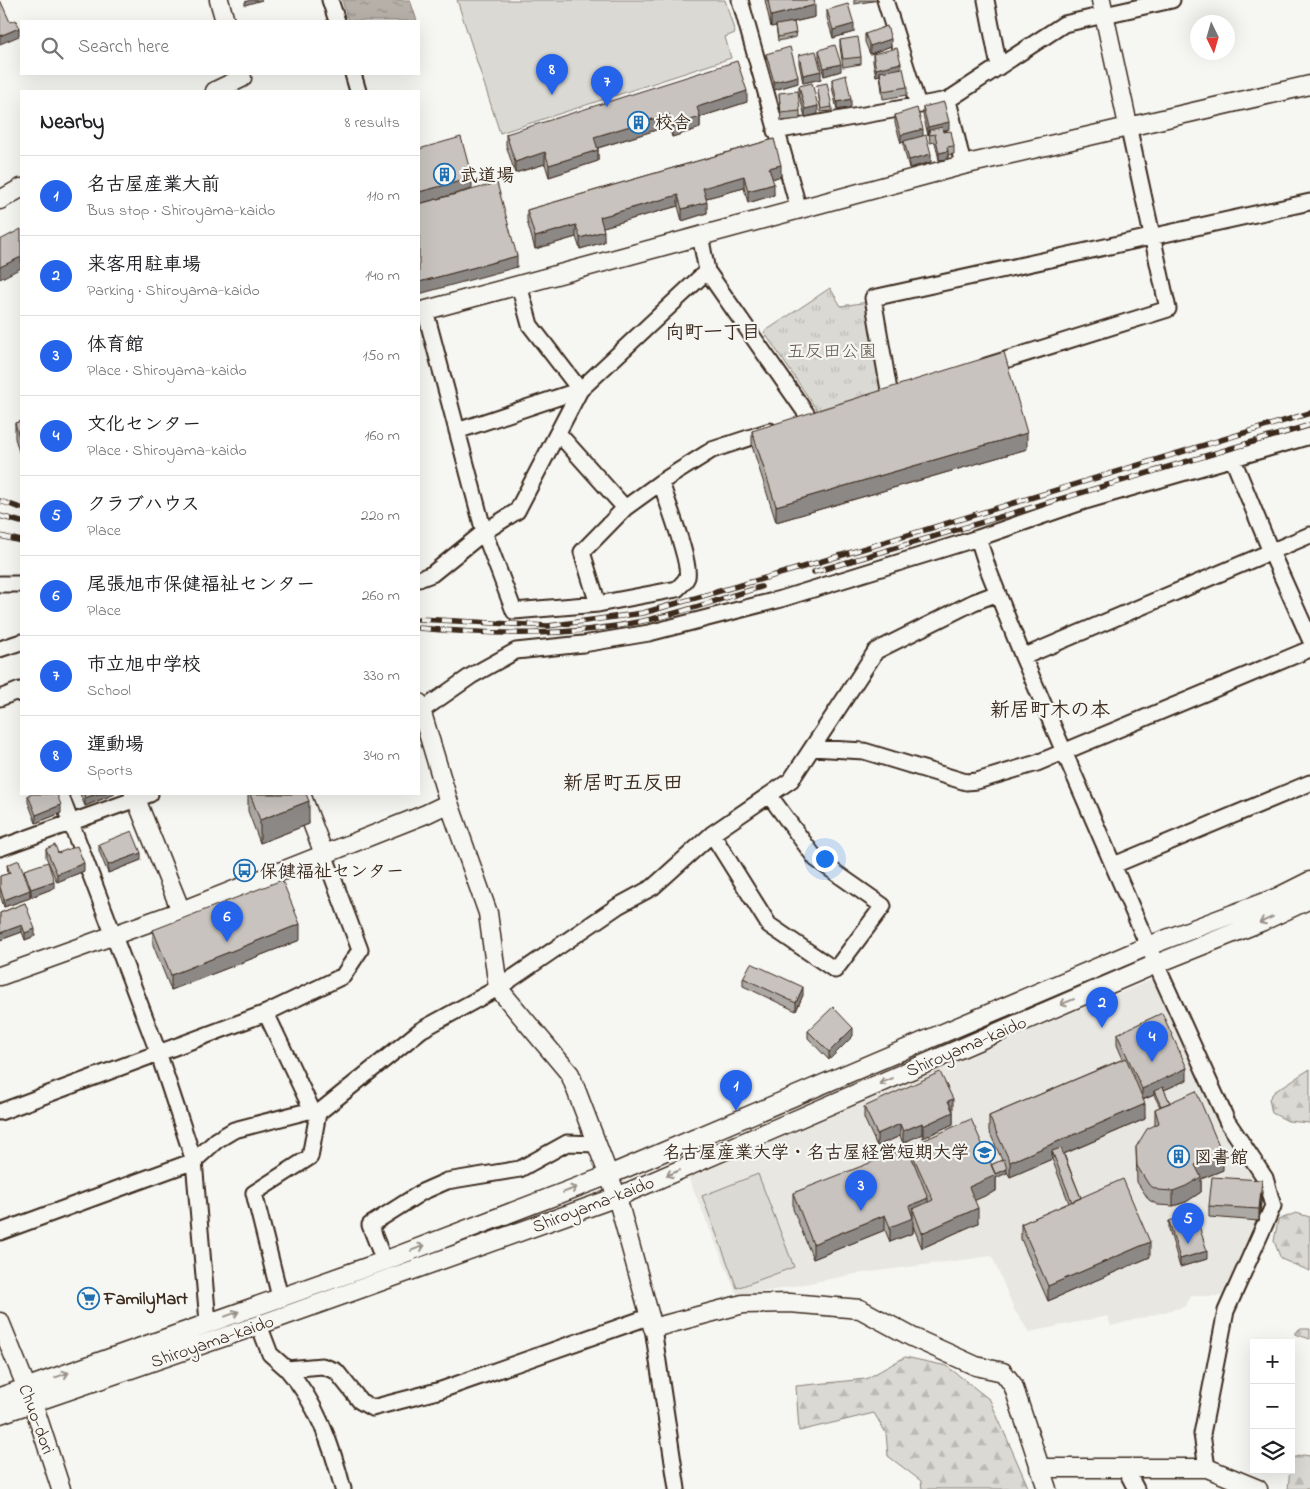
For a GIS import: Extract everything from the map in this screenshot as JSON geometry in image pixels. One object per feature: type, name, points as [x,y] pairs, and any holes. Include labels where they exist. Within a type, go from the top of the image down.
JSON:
[{"type":"street","points":[[218,0],[225,20]]},
{"type":"street","points":[[330,0],[337,20]]},
{"type":"street","points":[[740,0],[775,132],[800,210]]},
{"type":"street","points":[[885,0],[918,105]]},
{"type":"street","points":[[986,0],[999,67]]},
{"type":"street","points":[[775,132],[948,100],[1064,24],[1103,7],[1172,0]]},
{"type":"street","points":[[974,370],[1168,309],[1103,7]]},
{"type":"street","points":[[353,75],[358,90]]},
{"type":"street","points":[[218,90],[243,81]]},
{"type":"street","points":[[661,482],[686,562],[687,578],[676,589],[598,604],[514,611],[484,532],[457,430],[422,311],[700,235],[800,210],[963,164],[1310,85]]},
{"type":"street","points":[[948,100],[963,164]]},
{"type":"street","points":[[0,200],[20,189]]},
{"type":"street","points":[[890,396],[873,298],[1310,202]]},
{"type":"street","points":[[700,235],[707,270],[810,419]]},
{"type":"street","points":[[420,579],[432,574],[484,532],[517,511],[580,390],[707,270]]},
{"type":"street","points":[[519,285],[530,325],[580,390]]},
{"type":"street","points":[[457,430],[580,390]]},
{"type":"street","points":[[872,401],[909,390]]},
{"type":"street","points":[[598,604],[582,552],[625,508],[661,482],[712,450],[828,414]]},
{"type":"street","points":[[558,433],[625,508]]},
{"type":"street","points":[[677,1489],[652,1322],[617,1197],[570,1074],[498,988],[488,913],[449,802],[420,707],[516,651],[583,644],[648,633],[781,599],[978,538],[1085,501],[1310,436]]},
{"type":"street","points":[[1232,457],[1271,552],[1310,639]]},
{"type":"street","points":[[1023,657],[1310,535]]},
{"type":"street","points":[[978,538],[1023,657],[1148,946],[1227,1121],[1265,1178],[1272,1206],[1226,1311],[1202,1434],[1207,1468]]},
{"type":"street","points":[[0,584],[20,584]]},
{"type":"street","points":[[0,1232],[194,1160],[217,1140],[234,1130],[315,1111],[421,1030],[498,988],[618,906],[653,887],[712,834],[791,780],[876,651],[974,602],[998,593]]},
{"type":"street","points":[[0,649],[20,642]]},
{"type":"street","points":[[812,748],[864,751],[966,782],[977,781],[1037,764],[1310,649]]},
{"type":"street","points":[[0,698],[20,690]]},
{"type":"street","points":[[1114,865],[1310,783]]},
{"type":"street","points":[[60,795],[158,1052],[194,1160],[208,1322]]},
{"type":"street","points":[[0,848],[140,795],[180,911]]},
{"type":"street","points":[[0,1112],[266,1013],[343,976],[360,950],[301,795]]},
{"type":"street","points":[[712,834],[769,925],[835,970],[883,906],[816,859],[769,795]]},
{"type":"street","points":[[0,976],[180,911],[426,814],[449,802]]},
{"type":"street","name":"Shiroyama-kaido","points":[[0,1414],[30,1395],[208,1322],[384,1261],[609,1175],[1148,946],[1278,897],[1310,881]]},
{"type":"street","name":"Shiroyama-kaido","points":[[0,1396],[30,1395],[259,1325],[617,1197],[1156,964],[1261,922],[1310,899]]},
{"type":"street","points":[[266,1013],[315,1111],[310,1157],[254,1193],[280,1297]]},
{"type":"street","points":[[384,1261],[370,1225],[422,1192],[447,1181],[520,1169],[567,1143],[597,1144]]},
{"type":"street","points":[[288,1369],[322,1366],[336,1371],[360,1401],[372,1408],[441,1390],[652,1322],[743,1304],[790,1303],[860,1309],[912,1337],[976,1366],[1002,1372],[1013,1385],[1047,1489]]},
{"type":"street","name":"Chuo-dori","points":[[0,1322],[30,1395],[62,1489]]},
{"type":"street","points":[[259,1325],[270,1354],[288,1369],[304,1388],[335,1455],[343,1489]]},
{"type":"street","points":[[1039,1468],[1207,1468],[1258,1489]]},
{"type":"street","points":[[1125,1468],[1136,1489]]},
{"type":"shaded area","name":"名古屋産業大学・名古屋経営短期大学","points":[[1156,978],[1227,1140],[1245,1164],[1265,1183],[1266,1200],[1257,1237],[1226,1296],[1191,1296],[1186,1306],[1111,1326],[1107,1316],[1029,1332],[1015,1311],[992,1256],[855,1274],[738,1297],[686,1172]]},
{"type":"green space","points":[[457,0],[725,0],[735,33],[725,37],[731,58],[500,133]]},
{"type":"green space","name":"五反田公園","points":[[830,288],[841,306],[868,302],[887,389],[817,410],[764,332]]},
{"type":"green space","points":[[1310,1069],[1310,1123],[1288,1121],[1272,1113],[1269,1099],[1274,1092]]},
{"type":"green space","points":[[758,1174],[794,1267],[737,1288],[702,1196]]},
{"type":"green space","points":[[1296,1213],[1310,1217],[1310,1271],[1281,1259],[1274,1241],[1278,1220]]},
{"type":"green space","points":[[1299,1329],[1310,1329],[1310,1339],[1295,1334]]},
{"type":"green space","points":[[905,1357],[947,1366],[990,1400],[1029,1489],[922,1489],[921,1481],[888,1456],[886,1433],[874,1413],[799,1431],[796,1386],[866,1379]]},
{"type":"green space","points":[[1310,1456],[1310,1489],[1288,1489],[1289,1474],[1295,1474],[1295,1457]]},
{"type":"water","points":[[342,0],[410,0],[417,20],[348,20]]},
{"type":"building","points":[[768,0],[814,0],[815,5],[771,16]]},
{"type":"building","points":[[0,2],[10,22],[16,20],[19,28],[0,36]]},
{"type":"building","points":[[848,4],[854,24],[833,30],[827,10]]},
{"type":"building","points":[[794,22],[796,33],[778,37],[776,25]]},
{"type":"building","points":[[887,26],[891,39],[870,46],[865,34]]},
{"type":"building","points":[[858,37],[861,57],[843,59],[840,40]]},
{"type":"building","points":[[835,45],[841,64],[824,68],[819,50]]},
{"type":"building","points":[[790,47],[798,76],[774,82],[766,54]]},
{"type":"building","points":[[897,48],[901,63],[876,69],[873,54]]},
{"type":"building","points":[[816,51],[821,71],[803,75],[799,55]]},
{"type":"building","name":"校舎","points":[[737,61],[747,91],[697,107],[700,117],[672,126],[669,114],[594,137],[598,150],[549,165],[545,152],[515,162],[506,134]]},
{"type":"building","points":[[903,68],[907,87],[883,91],[880,72]]},
{"type":"building","points":[[846,75],[851,99],[837,102],[832,79]]},
{"type":"building","points":[[812,83],[818,106],[805,109],[799,86]]},
{"type":"building","points":[[827,83],[832,107],[821,109],[817,85]]},
{"type":"building","points":[[798,91],[800,111],[781,113],[779,93]]},
{"type":"building","points":[[944,102],[949,122],[928,127],[923,107]]},
{"type":"building","points":[[917,108],[923,129],[901,135],[895,115]]},
{"type":"building","points":[[942,127],[943,132],[951,131],[954,146],[947,147],[948,151],[939,153],[935,134],[930,135],[929,130]]},
{"type":"building","points":[[926,135],[931,154],[909,160],[904,141]]},
{"type":"building","name":"武道場","points":[[461,137],[472,178],[420,192],[420,149]]},
{"type":"building","name":"校舎","points":[[774,139],[781,165],[769,168],[774,184],[748,191],[744,176],[703,188],[707,202],[682,209],[678,195],[600,217],[604,231],[580,238],[576,225],[535,237],[527,210]]},
{"type":"building","points":[[497,183],[517,256],[420,282],[420,204]]},
{"type":"building","points":[[20,230],[20,257],[0,267],[0,240]]},
{"type":"building","points":[[1004,352],[1027,433],[776,506],[752,431]]},
{"type":"building","points":[[20,421],[20,440],[15,423]]},
{"type":"building","points":[[28,795],[57,795],[61,805],[36,815]]},
{"type":"building","points":[[250,795],[306,795],[309,801],[260,820]]},
{"type":"building","points":[[132,831],[141,853],[108,865],[99,844]]},
{"type":"building","points":[[55,845],[58,853],[77,846],[84,863],[57,874],[46,849]]},
{"type":"building","points":[[19,860],[30,890],[4,900],[0,887],[0,876],[10,873],[7,865]]},
{"type":"building","points":[[48,862],[54,881],[31,889],[24,870]]},
{"type":"building","points":[[282,880],[300,924],[171,975],[153,930]]},
{"type":"building","points":[[25,903],[35,929],[25,933],[22,925],[0,933],[0,913]]},
{"type":"building","points":[[751,963],[803,987],[796,1003],[743,978]]},
{"type":"building","points":[[833,1007],[853,1028],[829,1052],[808,1031]]},
{"type":"building","points":[[1162,1013],[1187,1068],[1142,1089],[1117,1034]]},
{"type":"building","points":[[1126,1058],[1145,1104],[1010,1162],[989,1116]]},
{"type":"building","points":[[940,1072],[953,1099],[948,1101],[953,1112],[923,1126],[922,1123],[903,1131],[900,1124],[877,1134],[864,1107]]},
{"type":"building","points":[[1163,1087],[1170,1103],[1161,1106],[1154,1091]]},
{"type":"building","name":"図書館","points":[[1196,1091],[1223,1155],[1195,1165],[1201,1177],[1186,1186],[1173,1191],[1158,1190],[1149,1185],[1137,1166],[1136,1147],[1147,1129],[1159,1123],[1155,1109]]},
{"type":"building","points":[[971,1119],[996,1175],[969,1187],[978,1208],[922,1233],[913,1209],[933,1200],[909,1147]]},
{"type":"building","points":[[908,1148],[928,1198],[909,1206],[913,1218],[890,1227],[885,1215],[813,1244],[793,1193]]},
{"type":"building","points":[[1061,1148],[1081,1198],[1072,1202],[1052,1151]]},
{"type":"building","points":[[1004,1159],[1007,1169],[995,1174],[991,1165]]},
{"type":"building","points":[[1212,1177],[1262,1180],[1259,1209],[1209,1206]]},
{"type":"building","points":[[1123,1179],[1150,1242],[1048,1286],[1021,1224]]},
{"type":"building","points":[[1195,1213],[1207,1251],[1180,1259],[1169,1221]]},
{"type":"railway","points":[[420,619],[548,626],[643,613],[793,570],[1310,413]]},
{"type":"railway","points":[[814,572],[1310,425]]},
{"type":"railway","points":[[0,501],[20,508]]},
{"type":"railway","points":[[0,516],[20,522]]},
{"type":"railway","points":[[0,536],[20,541]]},
{"type":"railway","points":[[420,628],[503,633],[588,630],[658,618],[761,587]]},
{"type":"place","name":"運動場","points":[[552,95]]},
{"type":"place","name":"市立旭中学校","points":[[607,107]]},
{"type":"place","name":"校舎","points":[[639,122]]},
{"type":"place","name":"武道場","points":[[444,175]]},
{"type":"place","name":"保健福祉センター","points":[[244,871]]},
{"type":"place","name":"尾張旭市保健福祉センター","points":[[227,942]]},
{"type":"place","name":"来客用駐車場","points":[[1102,1028]]},
{"type":"place","name":"文化センター","points":[[1152,1062]]},
{"type":"place","name":"名古屋産業大前","points":[[736,1111]]},
{"type":"place","name":"名古屋産業大学・名古屋経営短期大学","points":[[985,1152]]},
{"type":"place","name":"図書館","points":[[1178,1157]]},
{"type":"place","name":"体育館","points":[[861,1211]]},
{"type":"place","name":"クラブハウス","points":[[1188,1244]]},
{"type":"place","name":"FamilyMart","points":[[88,1298]]},
{"type":"district","name":"向町一丁目","points":[[713,331]]},
{"type":"district","name":"新居町木の本","points":[[1050,709]]},
{"type":"district","name":"新居町五反田","points":[[623,782]]}]
